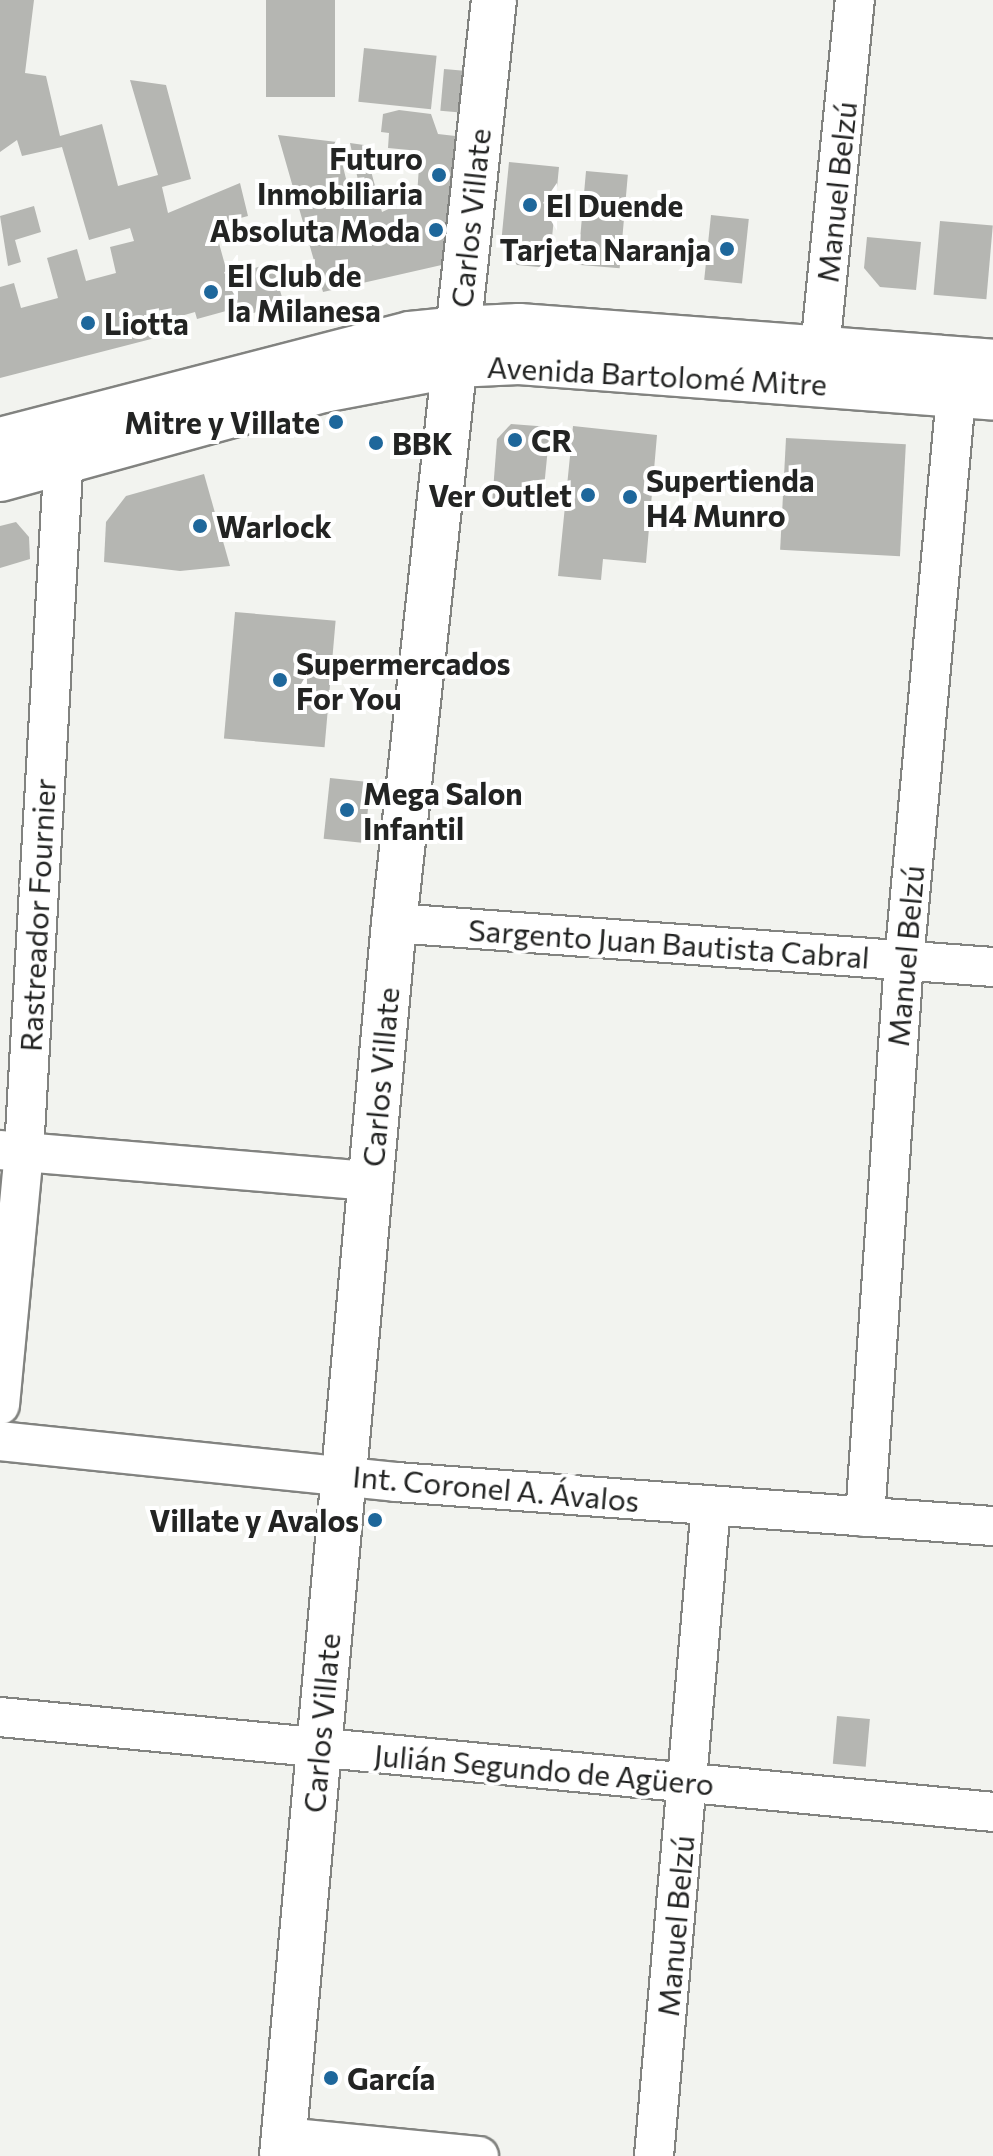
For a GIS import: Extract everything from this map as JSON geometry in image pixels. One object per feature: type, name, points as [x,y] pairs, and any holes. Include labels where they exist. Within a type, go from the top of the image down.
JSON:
[{"type":"street","name":"Carlos Villate","points":[[283,2146],[394,923],[494,0]]},
{"type":"street","name":"Manuel Belzú","points":[[818,367],[855,0]]},
{"type":"street","name":"Avenida Bartolomé Mitre","points":[[0,440],[64,444],[324,390],[456,347],[519,362],[818,367],[993,362]]},
{"type":"street","name":"Avenida Bartolomé Mitre","points":[[818,367],[974,397]]},
{"type":"street","name":"Manuel Belzú","points":[[865,1517],[904,961],[974,397]]},
{"type":"street","name":"Avenida Bartolomé Mitre","points":[[0,479],[64,444]]},
{"type":"street","name":"Rastreador Fournier","points":[[0,1405],[12,1151],[64,444]]},
{"type":"street","name":"Sargento Juan Bautista Cabral","points":[[394,923],[993,967]]},
{"type":"street","points":[[12,1151],[370,1181]]},
{"type":"street","name":"Int. Coronel A. Ávalos","points":[[0,1441],[343,1476],[993,1526]]},
{"type":"street","name":"Manuel Belzú","points":[[654,2156],[711,1506]]},
{"type":"street","name":"Julián Segundo de Agüero","points":[[0,1717],[993,1812]]},
{"type":"street","points":[[283,2146],[479,2156]]},
{"type":"building","points":[[0,0],[34,0],[25,73],[46,76],[60,136],[102,124],[118,186],[158,175],[130,80],[166,85],[191,179],[162,187],[168,213],[240,183],[248,216],[214,225],[228,276],[272,263],[284,304],[240,317],[237,308],[197,319],[195,312],[174,318],[176,328],[159,337],[0,378],[0,287],[14,283],[21,308],[58,298],[47,258],[77,249],[86,281],[116,273],[110,247],[134,241],[130,228],[89,240],[62,147],[22,156],[17,140],[0,152]]},
{"type":"building","points":[[266,0],[335,0],[335,97],[266,97]]},
{"type":"building","points":[[364,48],[437,56],[431,109],[358,102]]},
{"type":"building","points":[[444,69],[467,71],[463,113],[440,111]]},
{"type":"building","points":[[399,110],[431,114],[438,134],[464,137],[446,264],[323,292],[278,135],[337,142],[348,187],[359,185],[350,143],[364,145],[382,212],[417,196],[420,151],[388,148],[389,133],[381,132],[383,114]]},
{"type":"building","name":"El Duende","points":[[509,162],[559,167],[549,268],[517,265],[501,244]]},
{"type":"building","points":[[586,171],[628,175],[620,268],[578,265]]},
{"type":"building","points":[[34,206],[41,232],[15,240],[21,262],[8,266],[0,216]]},
{"type":"building","name":"Tarjeta Naranja","points":[[711,215],[749,219],[742,284],[704,280]]},
{"type":"building","points":[[940,221],[993,226],[986,299],[934,295]]},
{"type":"building","points":[[867,237],[921,242],[916,290],[880,287],[864,268]]},
{"type":"building","points":[[511,424],[550,427],[542,508],[492,504],[497,439]]},
{"type":"building","points":[[573,426],[657,435],[646,563],[603,559],[601,580],[558,576]]},
{"type":"building","points":[[786,438],[906,444],[900,556],[780,550]]},
{"type":"building","points":[[204,474],[230,566],[180,571],[104,562],[106,522],[126,496]]},
{"type":"building","points":[[16,522],[29,537],[30,559],[0,568],[0,526]]},
{"type":"building","name":"Supermercados For You","points":[[235,612],[336,621],[325,747],[224,739]]},
{"type":"building","name":"Mega Salon Infantil","points":[[330,778],[371,782],[364,843],[324,839]]},
{"type":"building","points":[[837,1716],[870,1719],[866,1767],[833,1764]]},
{"type":"place","name":"Futuro Inmobiliaria","points":[[439,175]]},
{"type":"place","name":"El Duende","points":[[530,205]]},
{"type":"place","name":"Absoluta Moda","points":[[436,230]]},
{"type":"place","name":"Tarjeta Naranja","points":[[727,249]]},
{"type":"place","name":"El Club de la Milanesa","points":[[211,292]]},
{"type":"place","name":"Liotta","points":[[88,323]]},
{"type":"place","name":"Mitre y Villate","points":[[336,422]]},
{"type":"place","name":"CR","points":[[515,440]]},
{"type":"place","name":"BBK","points":[[376,443]]},
{"type":"place","name":"Ver Outlet","points":[[588,495]]},
{"type":"place","name":"Supertienda H4 Munro","points":[[630,497]]},
{"type":"place","name":"Warlock","points":[[200,526]]},
{"type":"place","name":"Supermercados For You","points":[[280,680]]},
{"type":"place","name":"Mega Salon Infantil","points":[[347,810]]},
{"type":"place","name":"Villate y Avalos","points":[[375,1520]]},
{"type":"place","name":"García","points":[[331,2078]]}]
